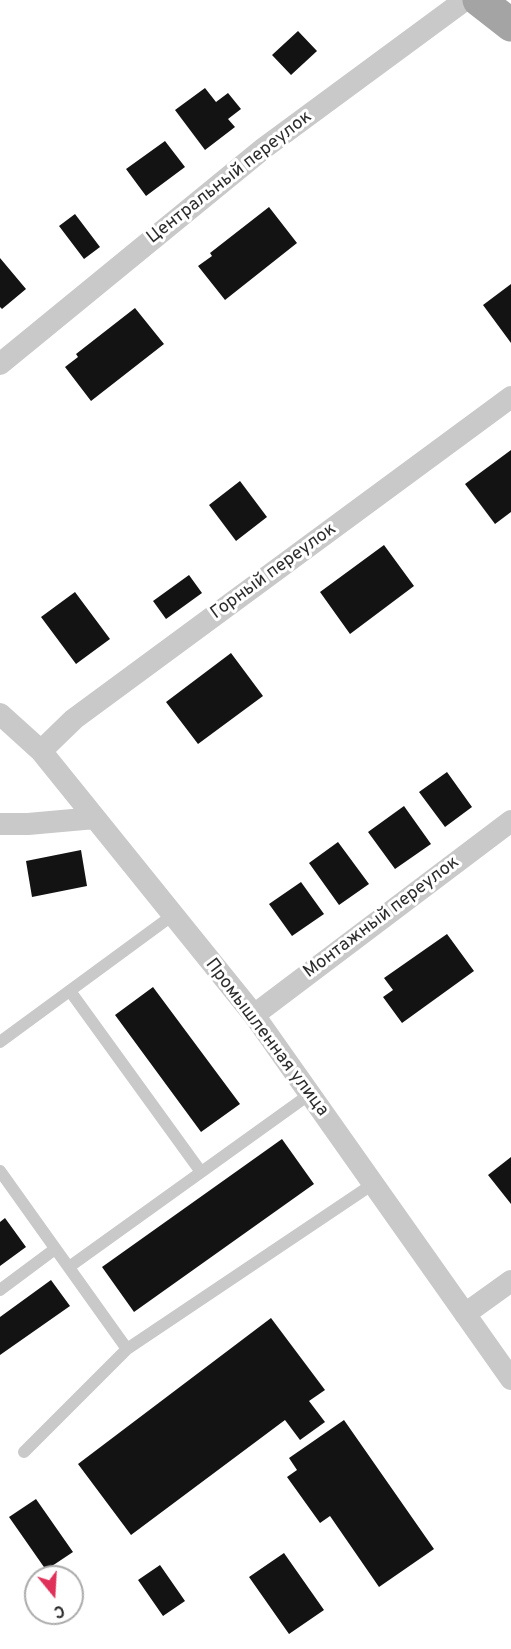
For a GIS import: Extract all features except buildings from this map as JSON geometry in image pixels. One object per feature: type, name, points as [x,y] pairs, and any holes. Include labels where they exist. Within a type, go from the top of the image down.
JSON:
[{"type":"street","name":"Центральный переулок","points":[[0,364],[264,148],[488,7]]},
{"type":"street","name":"Горный переулок","points":[[41,751],[74,719],[511,397]]},
{"type":"street","name":"Промышленная улица","points":[[0,714],[41,751],[254,1015],[511,1379]]},
{"type":"street","points":[[0,824],[94,818]]},
{"type":"street","name":"Монтажный переулок","points":[[254,1015],[511,821]]},
{"type":"street","points":[[465,1314],[511,1281]]},
{"type":"lane","points":[[0,1042],[173,915]]},
{"type":"lane","points":[[70,991],[201,1172]]},
{"type":"lane","points":[[69,1267],[310,1094]]},
{"type":"lane","points":[[0,1171],[127,1349]]},
{"type":"lane","points":[[24,1452],[127,1349],[373,1184]]},
{"type":"lane","points":[[0,1290],[56,1249]]}]
